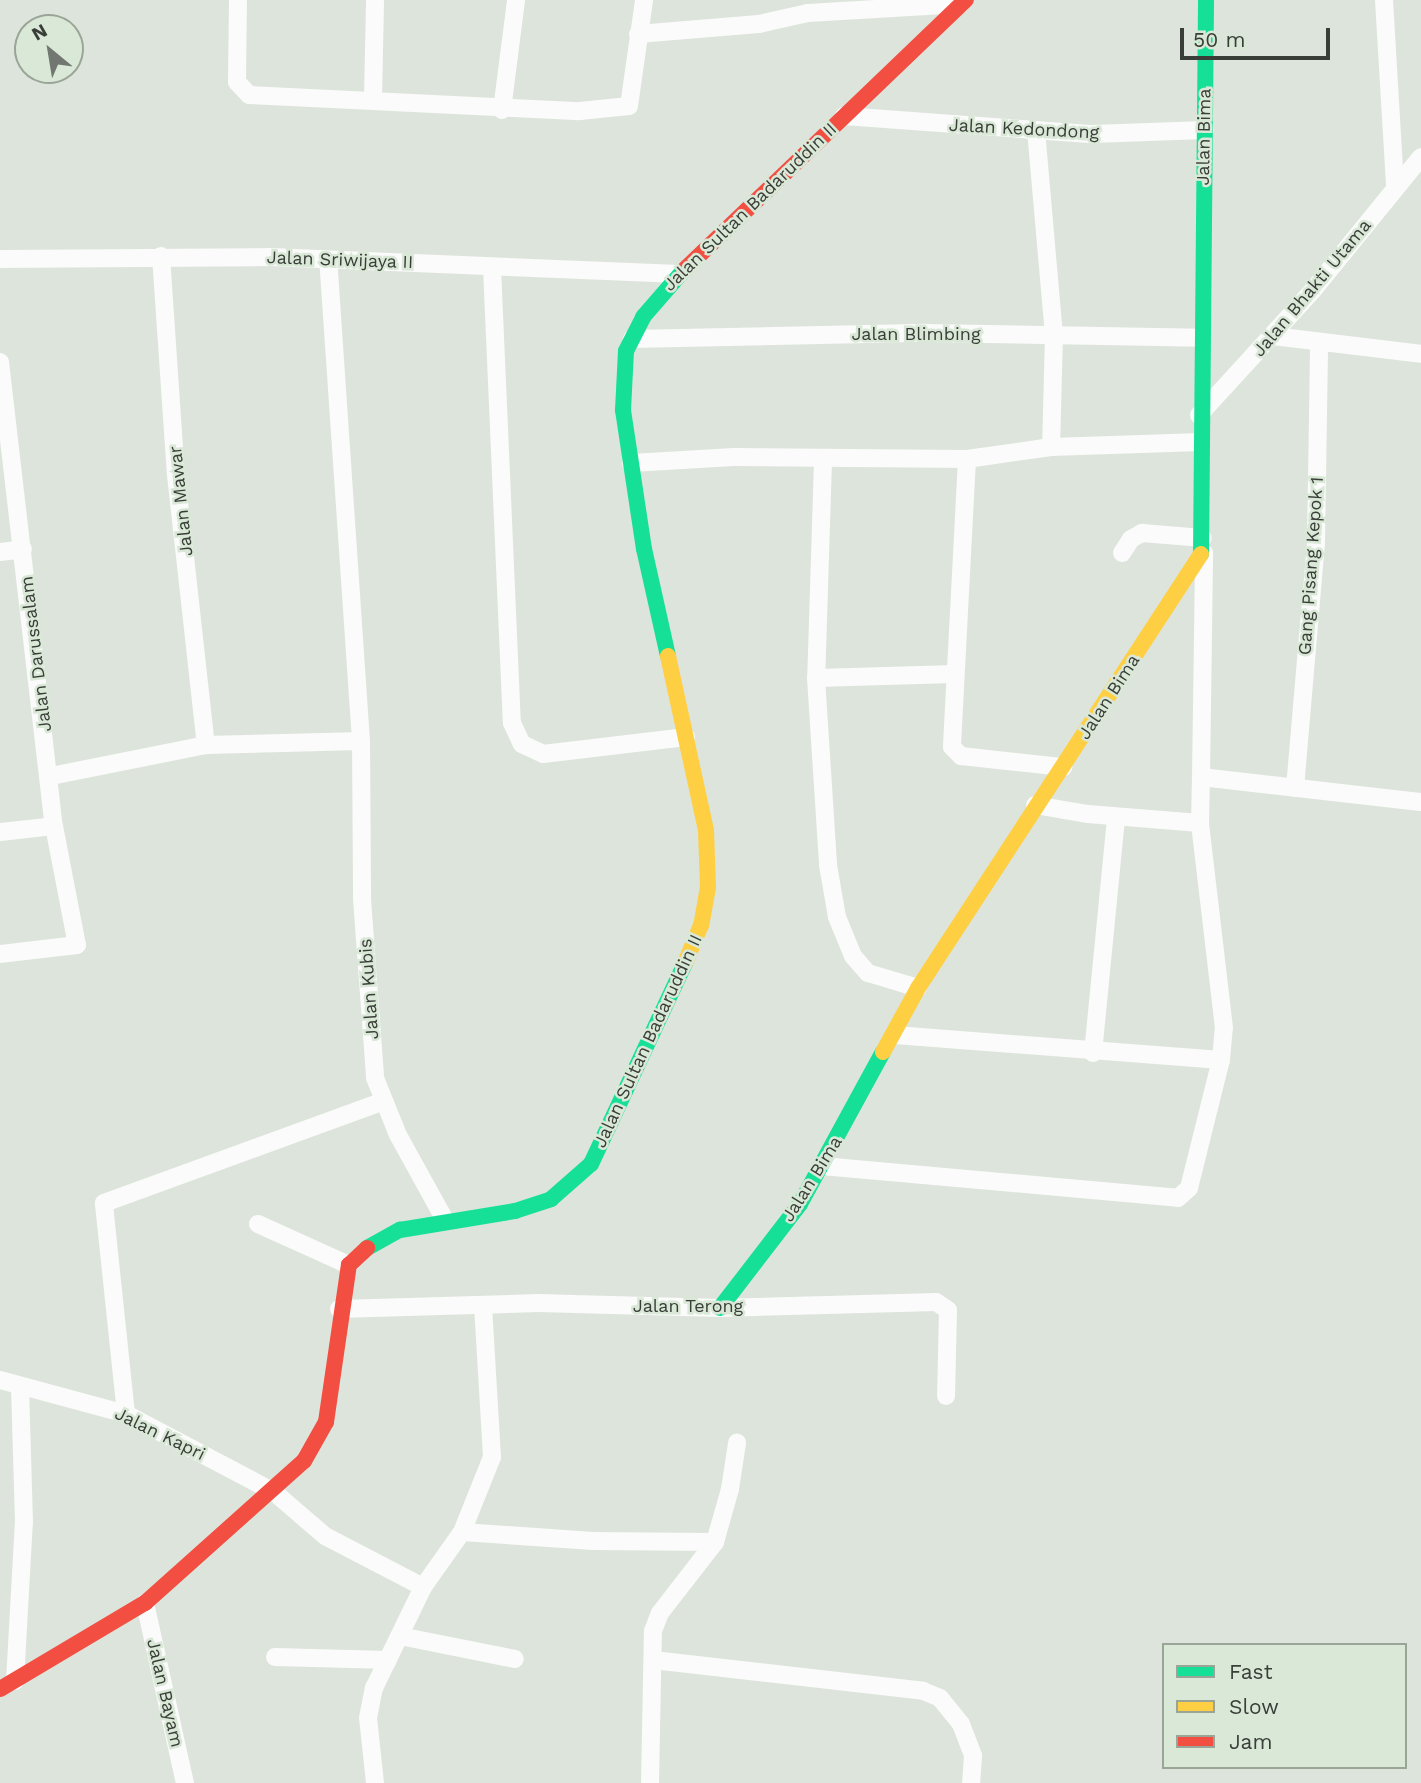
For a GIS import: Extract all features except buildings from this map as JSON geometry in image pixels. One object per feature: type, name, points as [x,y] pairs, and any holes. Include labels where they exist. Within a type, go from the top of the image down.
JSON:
[{"type":"street","points":[[238,0],[237,82],[242,92],[262,97],[373,98],[502,110],[623,109],[632,95],[644,0]]},
{"type":"street","points":[[373,98],[375,0]]},
{"type":"street","points":[[502,110],[516,0]]},
{"type":"street","name":"Jalan Bima","points":[[720,1308],[800,1204],[895,1035],[918,988],[1035,805],[1063,767],[1203,544],[1199,415],[1206,0]]},
{"type":"street","points":[[1384,0],[1395,185]]},
{"type":"street","points":[[638,34],[759,24],[808,6],[964,2]]},
{"type":"street","name":"Jalan Sultan Badaruddin II","points":[[349,1265],[380,1239],[445,1220],[515,1211],[551,1199],[591,1164],[701,925],[708,887],[706,830],[644,549],[631,463],[621,381],[632,339],[643,317],[679,274],[964,2]]},
{"type":"street","name":"Jalan Kedondong","points":[[844,116],[1092,134],[1205,130]]},
{"type":"street","points":[[1037,130],[1054,335],[1051,447]]},
{"type":"street","name":"Jalan Bhakti Utama","points":[[1199,415],[1273,336],[1395,185],[1421,157]]},
{"type":"street","name":"Jalan Sriwijaya II","points":[[0,260],[161,256],[679,274]]},
{"type":"street","name":"Jalan Mawar","points":[[161,256],[176,475],[206,745]]},
{"type":"street","name":"Jalan Kubis","points":[[328,260],[360,741],[363,913],[375,1078],[445,1220]]},
{"type":"street","points":[[492,268],[512,723],[522,744],[543,754],[686,737]]},
{"type":"street","name":"Jalan Blimbing","points":[[632,339],[926,333],[1200,338]]},
{"type":"street","points":[[1273,336],[1421,354]]},
{"type":"street","name":"Gang Pisang Kepok 1","points":[[1295,788],[1317,542],[1320,343]]},
{"type":"street","name":"Jalan Darussalam","points":[[0,362],[51,776],[54,826],[77,945],[0,954]]},
{"type":"street","points":[[631,463],[734,457],[823,461],[967,459],[1051,447],[1201,442]]},
{"type":"street","points":[[967,459],[952,747],[955,753],[1063,767]]},
{"type":"street","points":[[823,461],[816,678],[828,864],[837,917],[853,957],[868,973],[918,988]]},
{"type":"street","points":[[822,1166],[1178,1198],[1189,1188],[1221,1060],[1224,1028],[1200,823],[1203,544],[1142,534],[1131,539],[1122,553]]},
{"type":"street","points":[[0,552],[23,549]]},
{"type":"street","points":[[816,678],[955,674]]},
{"type":"street","points":[[51,776],[206,745],[360,741]]},
{"type":"street","points":[[1201,777],[1421,802]]},
{"type":"street","points":[[1035,805],[1115,817],[1200,823]]},
{"type":"street","points":[[1093,1053],[1115,817]]},
{"type":"street","points":[[0,832],[54,826]]},
{"type":"street","points":[[895,1035],[1093,1053],[1221,1060]]},
{"type":"street","points":[[125,1414],[104,1203],[384,1101]]},
{"type":"street","points":[[7,1685],[145,1603],[274,1492],[317,1445],[326,1422],[339,1309],[349,1265],[258,1224]]},
{"type":"street","name":"Jalan Terong","points":[[339,1309],[483,1305],[720,1308],[936,1302],[948,1310],[946,1396]]},
{"type":"street","points":[[375,1783],[368,1718],[374,1688],[424,1587],[462,1532],[492,1457],[483,1305]]},
{"type":"street","name":"Jalan Kapri","points":[[0,1380],[125,1414],[274,1492],[325,1536],[424,1587]]},
{"type":"street","points":[[7,1685],[24,1522],[20,1387]]},
{"type":"street","points":[[650,1783],[653,1631],[660,1613],[715,1542],[737,1443]]},
{"type":"street","points":[[462,1532],[593,1541],[715,1542]]},
{"type":"street","name":"Jalan Bayam","points":[[145,1603],[185,1783]]},
{"type":"street","points":[[400,1636],[515,1659]]},
{"type":"street","points":[[275,1657],[388,1660]]},
{"type":"street","points":[[653,1660],[923,1691],[940,1698],[961,1724],[973,1756],[971,1783]]},
{"type":"traffic: fast","points":[[1201,554],[1206,0]]},
{"type":"traffic: fast","points":[[668,656],[644,549],[623,410],[626,351],[643,317],[683,271]]},
{"type":"traffic: fast","points":[[367,1248],[400,1230],[515,1211],[551,1199],[591,1164],[685,963]]},
{"type":"traffic: fast","points":[[720,1308],[800,1204],[883,1052]]},
{"type":"traffic: slow","points":[[883,1052],[918,988],[1201,554]]},
{"type":"traffic: slow","points":[[668,656],[706,830],[708,887],[701,925],[685,963]]},
{"type":"traffic: jam","points":[[683,271],[966,0]]},
{"type":"traffic: jam","points":[[0,1689],[145,1603],[304,1461],[326,1422],[349,1265],[367,1248]]}]
